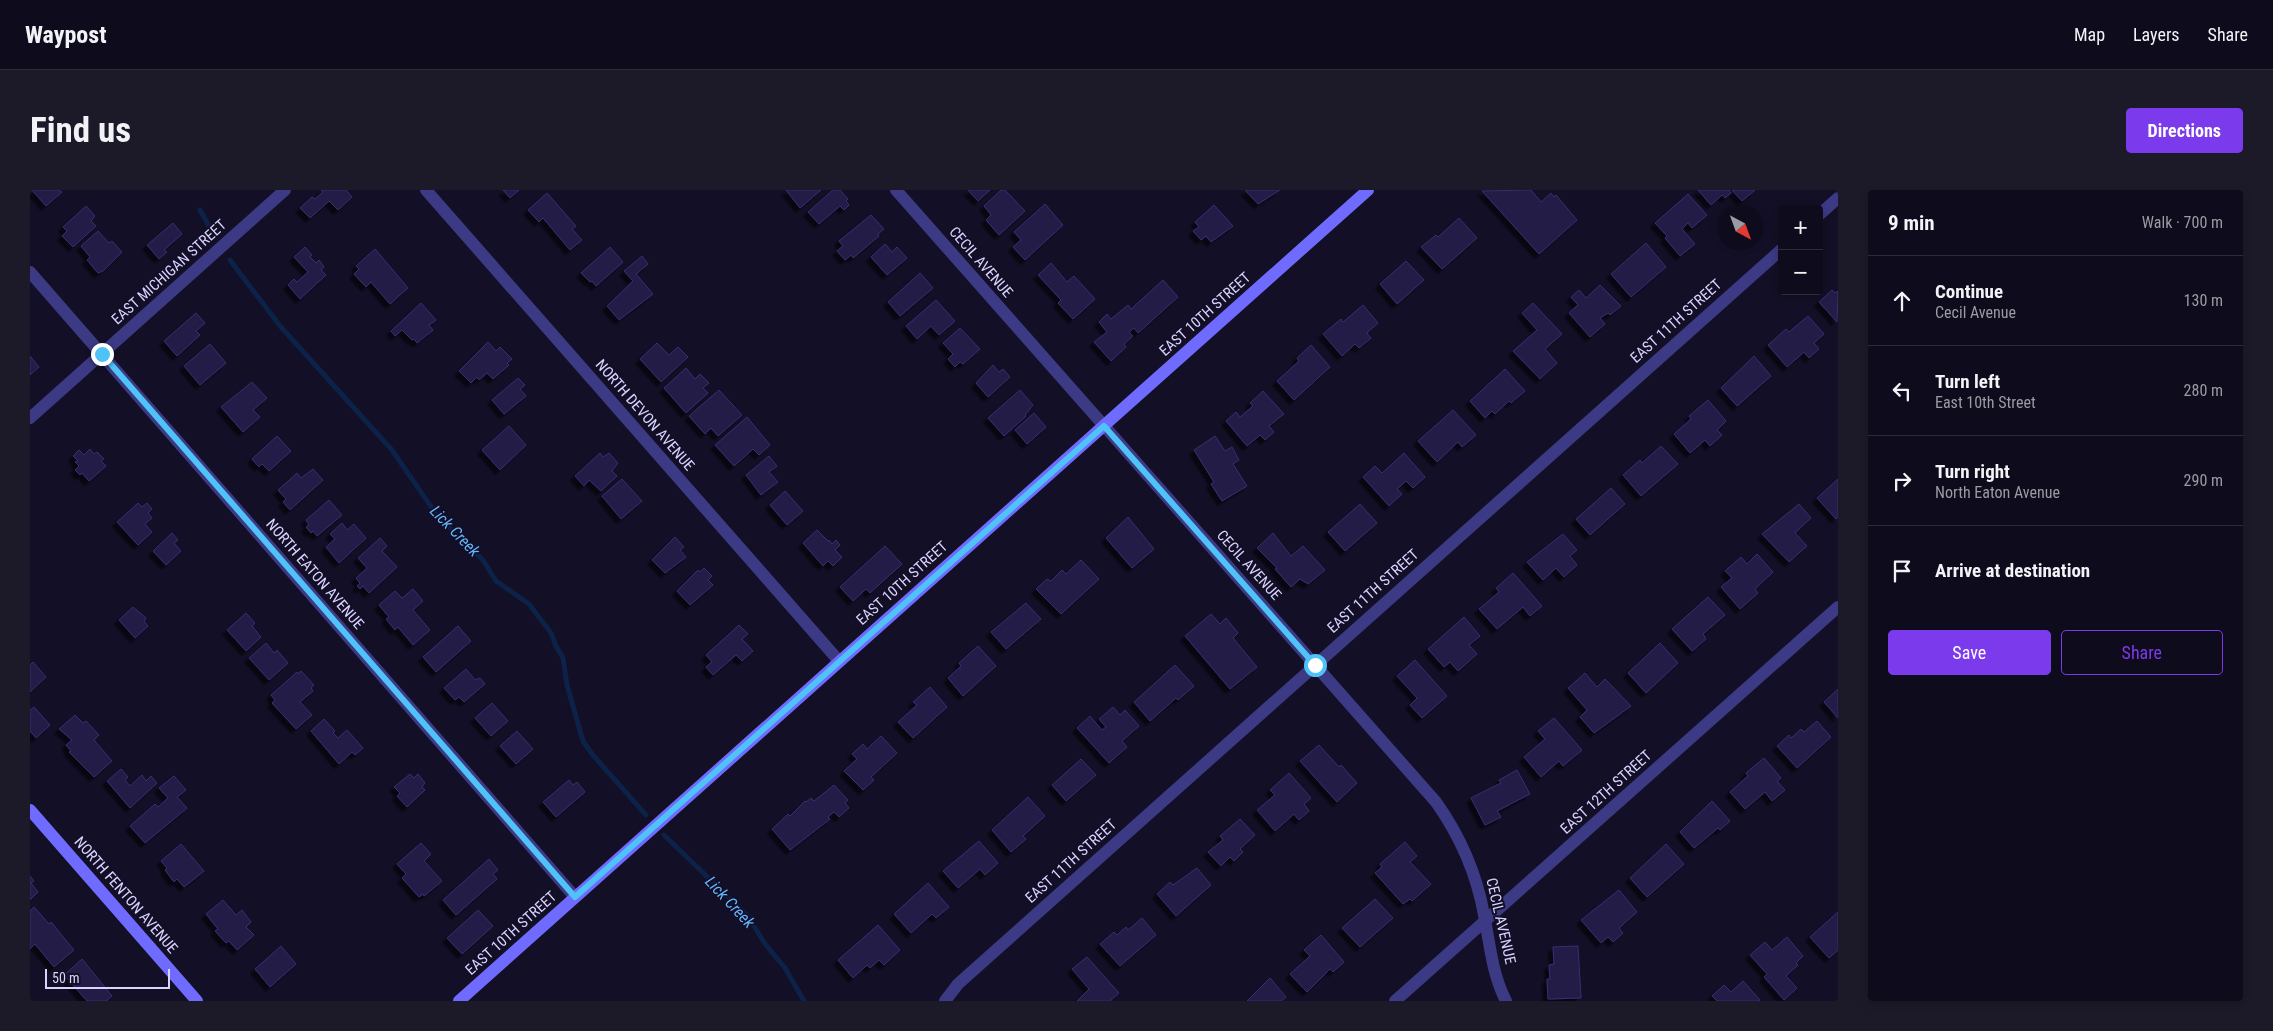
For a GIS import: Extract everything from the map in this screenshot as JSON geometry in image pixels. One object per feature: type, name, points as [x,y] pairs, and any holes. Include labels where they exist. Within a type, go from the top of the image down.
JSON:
[{"type":"main road","name":"EAST 10TH STREET","points":[[459,1001],[1368,190]]},
{"type":"main road","name":"NORTH FENTON AVENUE","points":[[30,810],[197,1001]]},
{"type":"street","name":"EAST MICHIGAN STREET","points":[[30,418],[285,190]]},
{"type":"street","name":"NORTH DEVON AVENUE","points":[[426,190],[839,661]]},
{"type":"street","name":"CECIL AVENUE","points":[[896,190],[1422,785],[1440,808],[1469,862],[1481,899],[1490,952],[1506,1001]]},
{"type":"street","points":[[1823,211],[1838,198]]},
{"type":"street","name":"EAST 11TH STREET","points":[[945,1001],[958,984],[1780,250]]},
{"type":"street","name":"NORTH EATON AVENUE","points":[[30,272],[575,897]]},
{"type":"street","name":"EAST 12TH STREET","points":[[1395,1001],[1838,606]]},
{"type":"building","points":[[32,190],[59,190],[62,192],[46,206]]},
{"type":"building","points":[[321,190],[346,190],[352,197],[338,210],[329,201],[310,218],[300,208],[312,197],[315,199],[323,192]]},
{"type":"building","points":[[503,190],[519,190],[510,198]]},
{"type":"building","points":[[786,190],[821,190],[800,208]]},
{"type":"building","points":[[833,190],[840,190],[848,199],[846,201],[849,205],[844,210],[840,206],[819,224],[808,212]]},
{"type":"building","points":[[968,190],[990,190],[978,201]]},
{"type":"building","points":[[1001,190],[1005,190],[1025,211],[999,235],[986,220],[991,215],[984,206]]},
{"type":"building","points":[[1245,190],[1280,190],[1258,204]]},
{"type":"building","points":[[1531,190],[1541,202],[1551,193],[1554,197],[1556,195],[1577,220],[1539,254],[1482,191]]},
{"type":"building","points":[[1698,190],[1729,190],[1731,193],[1725,198],[1722,195],[1711,205]]},
{"type":"building","points":[[1732,190],[1755,190],[1742,201]]},
{"type":"building","points":[[547,193],[576,226],[572,229],[582,240],[570,250],[543,218],[539,222],[528,210]]},
{"type":"building","points":[[1688,194],[1707,215],[1692,228],[1688,223],[1682,229],[1695,244],[1680,256],[1665,238],[1667,236],[1655,223]]},
{"type":"building","points":[[1045,204],[1063,225],[1025,260],[1013,247],[1021,240],[1014,232]]},
{"type":"building","points":[[1214,205],[1233,226],[1211,242],[1206,236],[1201,240],[1193,231],[1199,227],[1195,222]]},
{"type":"building","points":[[86,206],[95,216],[91,221],[96,226],[73,247],[62,236],[67,231],[63,227]]},
{"type":"building","points":[[871,215],[884,229],[878,234],[879,236],[853,258],[851,255],[845,260],[837,251],[843,246],[839,241]]},
{"type":"building","points":[[1459,218],[1477,238],[1442,269],[1421,247],[1436,235],[1438,237]]},
{"type":"building","points":[[173,223],[182,234],[164,250],[167,252],[159,259],[147,245]]},
{"type":"building","points":[[98,231],[109,243],[112,241],[122,252],[103,271],[98,273],[87,260],[90,257],[81,246]]},
{"type":"building","points":[[1646,243],[1666,267],[1631,297],[1611,274]]},
{"type":"building","points":[[885,244],[892,252],[897,247],[907,258],[887,275],[871,257]]},
{"type":"building","points":[[305,247],[312,255],[310,257],[316,263],[319,260],[324,267],[321,270],[326,275],[300,299],[288,285],[294,279],[297,282],[308,272],[294,257]]},
{"type":"building","points":[[610,247],[623,262],[596,286],[581,273]]},
{"type":"building","points":[[375,249],[408,288],[390,304],[371,282],[366,287],[354,274],[359,269],[356,266]]},
{"type":"building","points":[[642,256],[648,264],[636,274],[653,294],[619,320],[607,306],[633,281],[624,271]]},
{"type":"building","points":[[1406,261],[1424,280],[1397,304],[1380,284]]},
{"type":"building","points":[[1051,263],[1067,282],[1074,276],[1095,299],[1073,319],[1058,303],[1061,300],[1038,275]]},
{"type":"building","points":[[920,273],[933,288],[900,316],[888,302]]},
{"type":"building","points":[[1163,280],[1178,297],[1138,333],[1134,328],[1129,332],[1133,336],[1124,344],[1126,347],[1111,361],[1094,342],[1107,332],[1099,322],[1107,314],[1111,319],[1128,305],[1131,309]]},
{"type":"building","points":[[1600,285],[1621,306],[1610,315],[1608,313],[1600,318],[1605,324],[1590,337],[1569,313],[1578,305],[1571,297],[1579,290],[1586,298]]},
{"type":"building","points":[[1832,290],[1835,293],[1838,291],[1837,322],[1819,302]]},
{"type":"building","points":[[936,300],[955,321],[939,335],[931,326],[917,339],[906,326]]},
{"type":"building","points":[[421,303],[436,320],[429,325],[433,330],[417,343],[402,330],[395,336],[391,331]]},
{"type":"building","points":[[1533,303],[1562,334],[1545,349],[1557,363],[1540,379],[1513,351],[1537,330],[1522,313]]},
{"type":"building","points":[[1363,305],[1378,323],[1367,333],[1371,338],[1359,348],[1355,344],[1342,356],[1323,334],[1341,319],[1343,322]]},
{"type":"building","points":[[196,313],[205,323],[196,331],[200,335],[177,356],[164,341]]},
{"type":"building","points":[[1808,316],[1824,334],[1814,343],[1819,349],[1809,358],[1804,352],[1787,367],[1768,345],[1786,329],[1789,332]]},
{"type":"building","points":[[960,328],[980,349],[963,364],[960,362],[955,367],[948,359],[953,354],[943,343]]},
{"type":"building","points":[[488,342],[496,351],[500,347],[512,359],[507,363],[509,365],[493,379],[487,373],[479,380],[477,377],[471,383],[459,371]]},
{"type":"building","points":[[657,343],[669,355],[678,347],[688,357],[661,382],[640,359]]},
{"type":"building","points":[[210,344],[226,363],[200,385],[184,366]]},
{"type":"building","points":[[1311,345],[1330,367],[1294,400],[1277,381],[1299,361],[1297,358]]},
{"type":"building","points":[[30,356],[39,367],[30,375]]},
{"type":"building","points":[[1754,356],[1771,376],[1737,406],[1721,388]]},
{"type":"building","points":[[993,365],[999,372],[1003,369],[1010,377],[988,397],[976,383]]},
{"type":"building","points":[[686,368],[695,379],[700,374],[709,383],[703,388],[708,393],[686,413],[664,388]]},
{"type":"building","points":[[1505,369],[1525,391],[1511,403],[1509,401],[1495,414],[1492,411],[1485,418],[1470,401]]},
{"type":"building","points":[[518,378],[525,385],[520,389],[526,396],[504,414],[492,400]]},
{"type":"building","points":[[252,382],[267,398],[253,410],[260,417],[243,432],[221,407]]},
{"type":"building","points":[[719,390],[742,415],[718,436],[711,428],[705,434],[689,416]]},
{"type":"building","points":[[1020,390],[1033,405],[1026,416],[1004,436],[988,418]]},
{"type":"building","points":[[1263,391],[1284,414],[1269,426],[1274,432],[1265,440],[1260,435],[1247,446],[1226,421],[1236,412],[1240,417],[1253,406],[1250,403]]},
{"type":"building","points":[[1708,400],[1726,421],[1717,430],[1722,435],[1710,446],[1705,440],[1690,453],[1674,434],[1691,419],[1689,416]]},
{"type":"building","points":[[1453,410],[1476,435],[1462,447],[1458,442],[1437,462],[1418,441]]},
{"type":"building","points":[[1034,413],[1046,427],[1027,444],[1015,430]]},
{"type":"building","points":[[747,417],[770,445],[759,455],[753,449],[734,466],[715,445]]},
{"type":"building","points":[[509,426],[526,445],[500,470],[482,450]]},
{"type":"building","points":[[277,436],[291,451],[269,471],[262,464],[259,467],[252,459]]},
{"type":"building","points":[[1215,436],[1225,451],[1232,447],[1239,460],[1233,464],[1247,486],[1222,501],[1211,484],[1214,482],[1194,450]]},
{"type":"building","points":[[1661,446],[1678,464],[1641,496],[1623,475],[1640,460],[1642,463]]},
{"type":"building","points":[[90,449],[94,454],[97,452],[104,459],[101,461],[106,466],[89,481],[82,473],[80,475],[75,470],[79,466],[75,462],[78,461],[73,456],[79,450],[84,455]]},
{"type":"building","points":[[600,453],[603,457],[609,453],[618,463],[612,471],[617,476],[601,491],[589,480],[584,486],[575,476]]},
{"type":"building","points":[[1404,453],[1425,477],[1413,488],[1406,481],[1397,489],[1402,494],[1389,506],[1363,477],[1375,466],[1382,473]]},
{"type":"building","points":[[769,456],[777,466],[769,472],[778,482],[761,495],[746,475]]},
{"type":"building","points":[[313,469],[323,480],[290,510],[283,502],[286,499],[278,490],[297,473],[301,478]]},
{"type":"building","points":[[622,479],[642,501],[621,519],[602,496]]},
{"type":"building","points":[[1838,479],[1838,517],[1836,519],[1817,498]]},
{"type":"building","points":[[1611,488],[1625,504],[1590,535],[1576,519]]},
{"type":"building","points":[[785,491],[803,511],[787,525],[770,505]]},
{"type":"building","points":[[329,500],[342,515],[317,536],[306,527],[309,525],[306,520]]},
{"type":"building","points":[[138,503],[142,507],[147,503],[152,509],[148,513],[152,518],[145,524],[152,532],[138,545],[117,522]]},
{"type":"building","points":[[1360,504],[1377,523],[1345,551],[1328,532]]},
{"type":"building","points":[[1799,504],[1811,518],[1795,533],[1807,546],[1789,562],[1762,534]]},
{"type":"building","points":[[1128,517],[1154,549],[1132,568],[1106,538]]},
{"type":"building","points":[[342,523],[347,530],[354,524],[366,538],[339,563],[326,547],[335,539],[330,534]]},
{"type":"building","points":[[817,530],[832,544],[836,540],[840,545],[835,550],[842,557],[833,566],[828,561],[823,566],[803,543]]},
{"type":"building","points":[[172,533],[178,540],[174,543],[181,551],[166,565],[153,551]]},
{"type":"building","points":[[1273,533],[1291,556],[1303,546],[1325,570],[1308,584],[1300,579],[1291,587],[1275,569],[1277,568],[1257,548]]},
{"type":"building","points":[[1563,534],[1577,550],[1570,556],[1577,565],[1564,577],[1556,568],[1543,580],[1527,562]]},
{"type":"building","points":[[675,537],[684,547],[680,550],[686,557],[665,573],[652,560]]},
{"type":"building","points":[[380,538],[387,546],[382,551],[397,567],[369,593],[363,586],[360,589],[357,586],[360,583],[356,578],[367,568],[358,558]]},
{"type":"building","points":[[885,546],[902,564],[870,593],[866,589],[853,601],[840,587]]},
{"type":"building","points":[[1757,554],[1773,572],[1755,589],[1758,593],[1740,609],[1721,587],[1732,578],[1725,571],[1741,557],[1747,564]]},
{"type":"building","points":[[1081,560],[1099,579],[1061,614],[1036,589],[1047,579],[1051,581],[1062,570],[1066,574]]},
{"type":"building","points":[[704,568],[712,576],[708,580],[713,585],[690,605],[677,591],[698,570],[700,572]]},
{"type":"building","points":[[1513,573],[1542,606],[1530,616],[1523,607],[1497,629],[1479,609],[1499,592],[1496,588]]},
{"type":"building","points":[[413,589],[423,601],[413,610],[430,630],[413,645],[398,627],[395,630],[386,619],[389,617],[379,605],[395,591],[402,598]]},
{"type":"building","points":[[1708,597],[1725,615],[1703,634],[1706,639],[1692,651],[1672,629]]},
{"type":"building","points":[[1026,603],[1041,619],[1006,649],[991,632]]},
{"type":"building","points":[[133,607],[146,618],[144,621],[148,626],[135,638],[119,620]]},
{"type":"building","points":[[246,613],[255,623],[252,626],[261,637],[246,651],[227,630]]},
{"type":"building","points":[[1211,614],[1220,624],[1226,618],[1238,633],[1233,638],[1257,667],[1230,689],[1185,636]]},
{"type":"building","points":[[1464,617],[1480,636],[1469,645],[1477,654],[1458,671],[1450,662],[1444,667],[1428,649]]},
{"type":"building","points":[[739,625],[748,634],[742,639],[753,651],[742,661],[736,655],[713,675],[706,667],[712,662],[706,655]]},
{"type":"building","points":[[458,626],[471,641],[436,672],[423,657]]},
{"type":"building","points":[[266,643],[274,653],[277,650],[288,663],[269,680],[249,658]]},
{"type":"building","points":[[1660,643],[1678,663],[1646,693],[1628,673]]},
{"type":"building","points":[[978,646],[996,666],[963,696],[948,678],[961,666],[959,663]]},
{"type":"building","points":[[1415,660],[1447,696],[1422,718],[1410,705],[1417,698],[1397,676]]},
{"type":"building","points":[[33,662],[46,677],[30,692],[30,665]]},
{"type":"building","points":[[1175,665],[1194,686],[1178,700],[1176,698],[1150,721],[1134,702]]},
{"type":"building","points":[[466,669],[475,680],[480,678],[485,684],[464,702],[459,697],[455,700],[444,688]]},
{"type":"building","points":[[301,671],[314,685],[311,688],[313,691],[300,702],[312,715],[296,729],[272,703],[275,700],[271,695],[297,672],[298,674]]},
{"type":"building","points":[[1585,673],[1597,687],[1605,679],[1631,706],[1594,733],[1580,717],[1587,710],[1568,688]]},
{"type":"building","points":[[930,687],[947,707],[913,738],[898,722],[917,705],[913,702]]},
{"type":"building","points":[[1838,689],[1838,718],[1824,702]]},
{"type":"building","points":[[492,703],[508,721],[491,736],[475,718]]},
{"type":"building","points":[[34,707],[50,725],[36,738],[30,731],[30,710]]},
{"type":"building","points":[[1113,707],[1120,715],[1125,710],[1139,726],[1122,741],[1127,747],[1109,763],[1077,728],[1090,716],[1102,730],[1106,727],[1099,719]]},
{"type":"building","points":[[75,715],[83,723],[86,721],[99,735],[94,740],[112,761],[94,777],[69,752],[71,751],[66,745],[72,740],[59,729]]},
{"type":"building","points":[[1554,718],[1582,750],[1563,766],[1559,761],[1541,777],[1524,757],[1545,739],[1538,731]]},
{"type":"building","points":[[324,719],[335,731],[333,733],[338,738],[347,730],[363,748],[355,755],[352,752],[339,764],[311,731]]},
{"type":"building","points":[[1817,721],[1831,737],[1797,768],[1777,746],[1789,735],[1791,738],[1801,729],[1804,732]]},
{"type":"building","points":[[517,731],[533,749],[516,764],[500,746]]},
{"type":"building","points":[[881,736],[897,753],[871,777],[874,780],[863,790],[844,771],[857,759],[852,754],[863,744],[867,749]]},
{"type":"building","points":[[1319,745],[1357,783],[1337,802],[1300,761]]},
{"type":"building","points":[[1764,758],[1781,778],[1777,781],[1785,790],[1772,801],[1765,792],[1745,809],[1730,792],[1748,776],[1746,773]]},
{"type":"building","points":[[1081,759],[1096,775],[1066,801],[1052,785]]},
{"type":"building","points":[[121,769],[128,777],[125,780],[130,786],[142,775],[146,781],[151,776],[157,783],[130,808],[107,781]]},
{"type":"building","points":[[1517,770],[1530,794],[1497,811],[1501,817],[1485,825],[1471,798],[1501,783],[1499,780]]},
{"type":"building","points":[[1289,773],[1311,798],[1304,804],[1309,811],[1299,820],[1294,814],[1275,831],[1257,810],[1275,795],[1270,790]]},
{"type":"building","points":[[410,774],[414,778],[418,774],[425,783],[422,787],[425,790],[407,807],[397,796],[400,793],[394,787]]},
{"type":"building","points":[[174,776],[186,790],[177,797],[187,808],[145,843],[130,826],[155,804],[158,807],[168,798],[159,788]]},
{"type":"building","points":[[569,780],[573,785],[577,782],[585,792],[556,817],[543,802]]},
{"type":"building","points":[[834,785],[848,800],[845,803],[849,808],[839,817],[834,812],[828,817],[830,819],[790,850],[772,829],[788,814],[790,816],[805,801],[811,798],[814,801]]},
{"type":"building","points":[[1028,797],[1045,816],[1023,836],[1026,839],[1011,852],[992,830]]},
{"type":"building","points":[[1712,801],[1730,821],[1720,830],[1718,828],[1694,848],[1680,832]]},
{"type":"building","points":[[1240,819],[1255,835],[1240,849],[1243,852],[1234,861],[1230,857],[1221,866],[1208,852],[1223,840],[1220,836]]},
{"type":"building","points":[[979,841],[998,863],[985,875],[980,869],[958,888],[943,871]]},
{"type":"building","points":[[1405,842],[1417,856],[1410,862],[1431,884],[1412,901],[1410,899],[1403,904],[1375,873],[1382,867],[1380,864]]},
{"type":"building","points":[[421,843],[431,854],[424,861],[442,881],[424,896],[423,894],[419,897],[402,878],[406,874],[397,864]]},
{"type":"building","points":[[181,844],[204,871],[184,887],[177,879],[174,882],[161,861]]},
{"type":"building","points":[[1666,844],[1684,864],[1647,897],[1630,878]]},
{"type":"building","points":[[489,859],[498,870],[493,874],[497,879],[456,915],[443,900]]},
{"type":"building","points":[[1197,868],[1211,885],[1176,916],[1157,894],[1170,882],[1173,885]]},
{"type":"building","points":[[30,876],[34,881],[31,883],[38,892],[30,900]]},
{"type":"building","points":[[928,883],[949,907],[936,918],[932,914],[911,933],[894,914]]},
{"type":"building","points":[[1619,890],[1637,912],[1619,928],[1623,933],[1613,942],[1608,937],[1601,943],[1581,920]]},
{"type":"building","points":[[1375,899],[1393,918],[1360,947],[1342,928]]},
{"type":"building","points":[[223,900],[236,915],[242,910],[251,922],[246,927],[254,935],[237,950],[229,941],[226,943],[215,931],[218,929],[206,914]]},
{"type":"building","points":[[34,907],[49,924],[51,922],[74,950],[54,967],[35,944],[30,949],[30,911]]},
{"type":"building","points":[[478,910],[493,926],[462,954],[447,938]]},
{"type":"building","points":[[1838,912],[1838,950],[1829,958],[1810,937]]},
{"type":"building","points":[[1142,918],[1156,935],[1120,966],[1100,944],[1114,932],[1117,935],[1126,927],[1128,930]]},
{"type":"building","points":[[878,925],[900,950],[884,965],[879,960],[870,968],[867,965],[853,978],[838,960]]},
{"type":"building","points":[[1321,935],[1344,962],[1333,972],[1330,969],[1307,992],[1290,974],[1310,956],[1304,950]]},
{"type":"building","points":[[1787,937],[1803,956],[1796,963],[1798,965],[1786,976],[1797,988],[1784,1000],[1764,977],[1767,974],[1750,955],[1765,942],[1772,950]]},
{"type":"building","points":[[281,946],[296,964],[270,987],[255,969]]},
{"type":"building","points":[[1578,946],[1581,998],[1548,999],[1547,979],[1550,979],[1549,965],[1554,964],[1553,947]]},
{"type":"building","points":[[1087,957],[1119,993],[1110,1001],[1077,1001],[1089,989],[1072,969]]},
{"type":"building","points":[[82,959],[112,996],[106,1001],[87,1001],[64,975]]},
{"type":"building","points":[[1270,978],[1286,997],[1281,1001],[1247,1001]]},
{"type":"building","points":[[1743,981],[1759,1001],[1717,1001],[1712,996],[1724,985],[1731,992]]},
{"type":"waterway","name":"Lick Creek","points":[[200,210],[210,228]]},
{"type":"waterway","name":"Lick Creek","points":[[230,260],[280,326],[392,450],[436,514],[483,560],[496,581],[529,604],[551,633],[563,658],[567,685],[583,741],[592,754],[646,815]]},
{"type":"waterway","name":"Lick Creek","points":[[664,835],[748,916],[765,944],[785,968],[804,1001]]},
{"type":"route","points":[[102,354],[575,897],[1104,426],[1315,665]]}]
